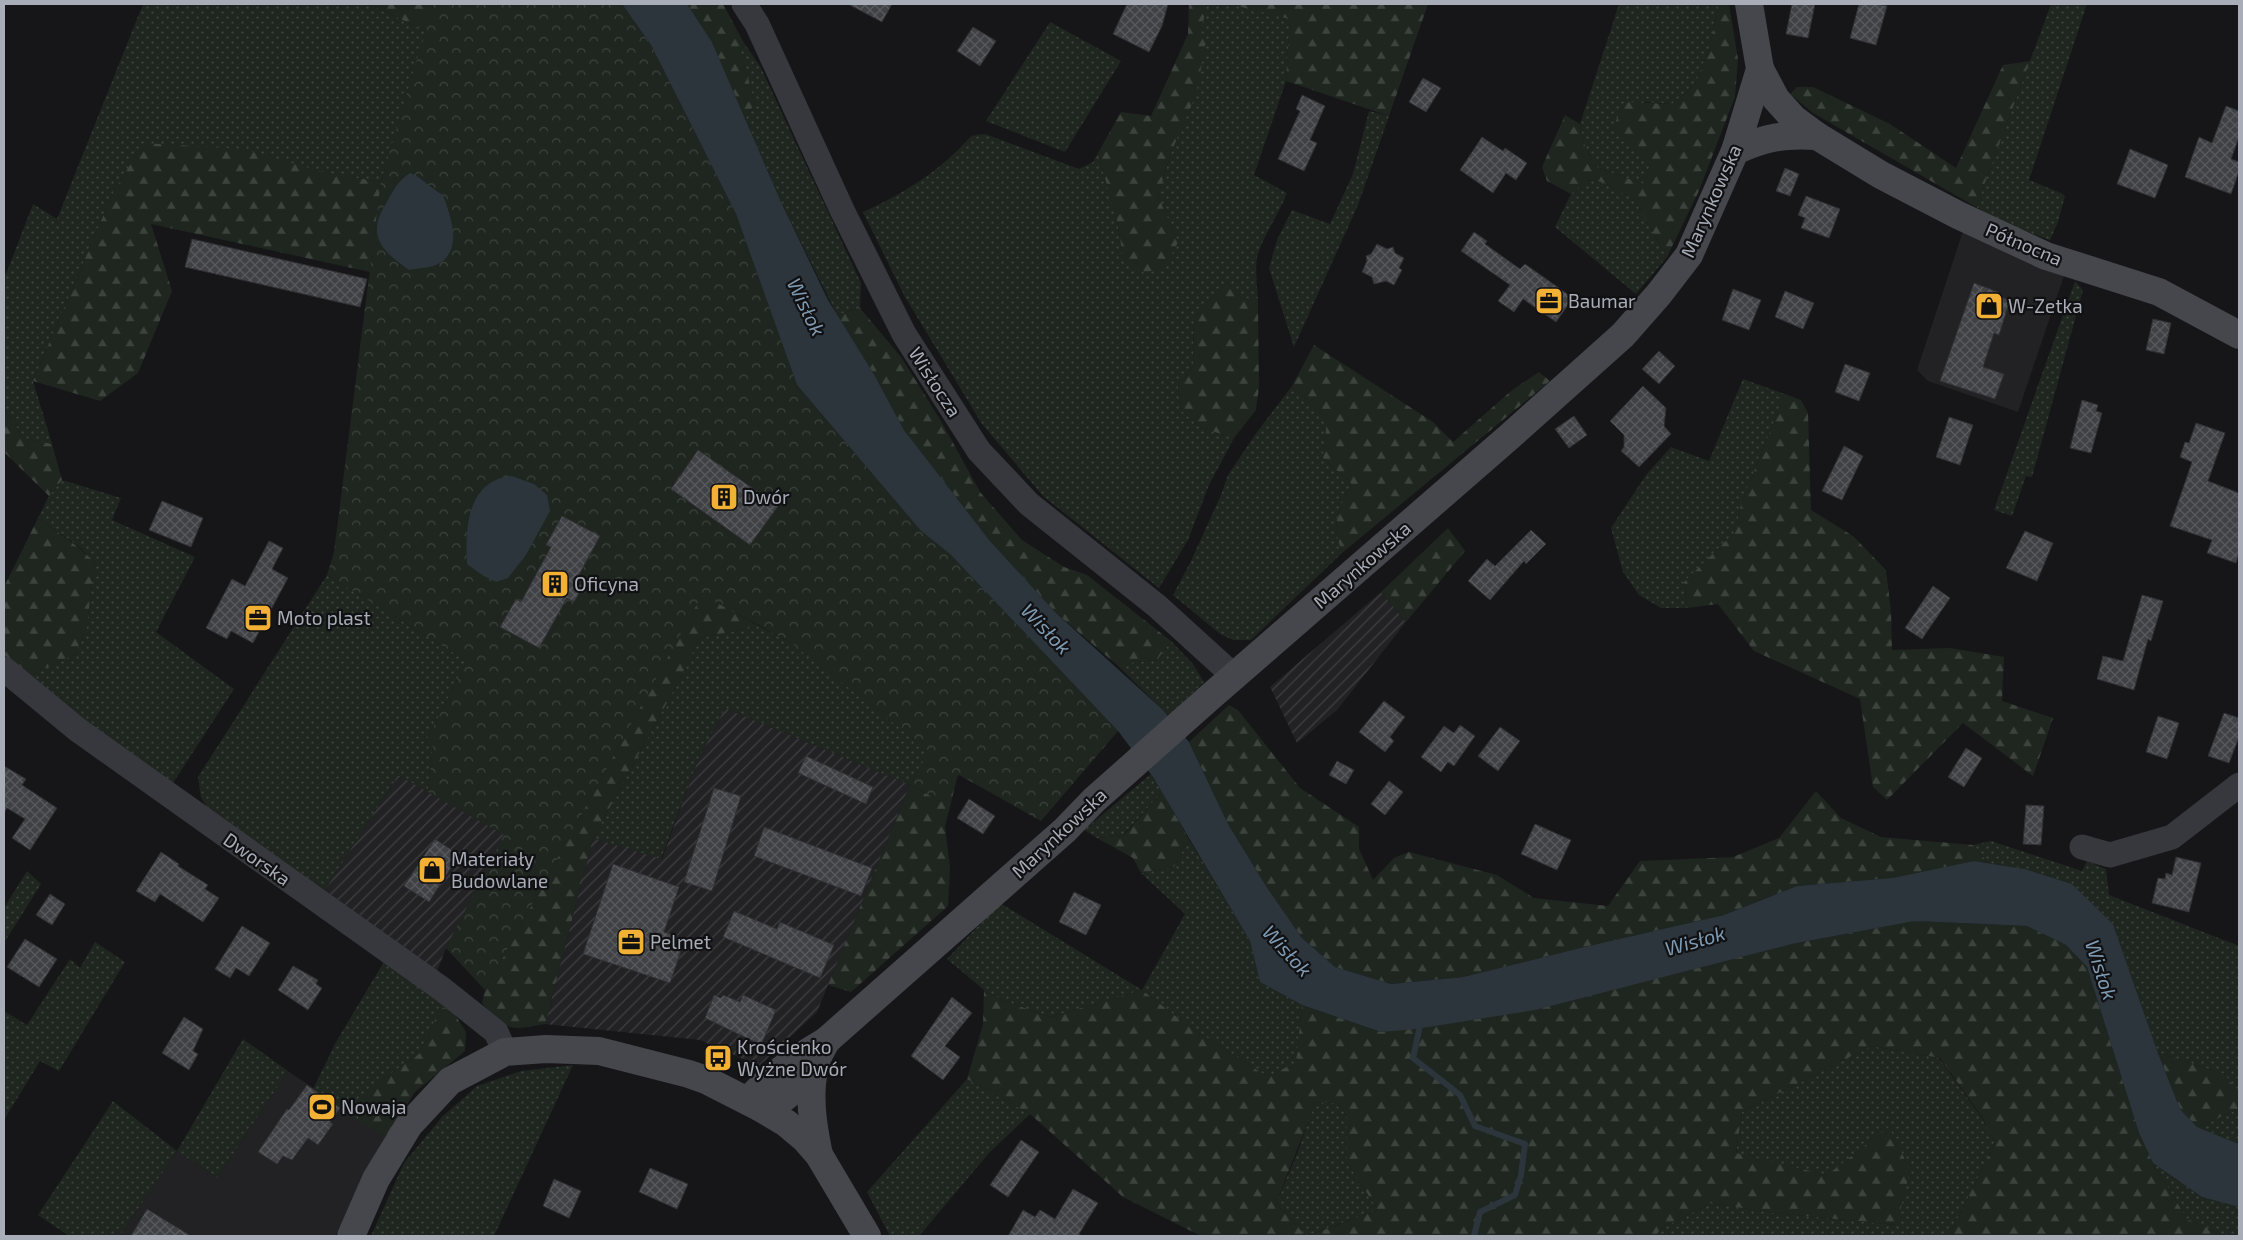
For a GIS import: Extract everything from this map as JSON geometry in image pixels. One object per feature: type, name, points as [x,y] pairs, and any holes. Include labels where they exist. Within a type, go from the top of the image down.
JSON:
[{"type":"street","name":"Wisłocza","points":[[744,4],[757,24],[842,210],[904,334],[979,451],[1029,504],[1158,606],[1235,677]]},
{"type":"street","name":"Marynkowska","points":[[755,1104],[764,1084],[794,1060],[821,1052],[1058,836],[1094,800],[1510,437],[1623,334],[1659,294],[1689,256],[1735,151],[1760,70],[1749,4]]},
{"type":"street","name":"Północna","points":[[1760,70],[1776,99],[1794,119],[1817,136],[1881,175],[1958,215],[2046,256],[2159,292],[2239,335]]},
{"type":"street","points":[[1735,151],[1753,143],[1780,136],[1817,136]]},
{"type":"street","name":"Dworska","points":[[4,670],[78,730],[442,988],[496,1032],[505,1052]]},
{"type":"street","points":[[2082,847],[2110,855],[2172,837],[2239,785]]},
{"type":"street","points":[[351,1236],[376,1179],[408,1125],[450,1081],[505,1052],[546,1049],[599,1051],[706,1080],[755,1104],[786,1123],[805,1139],[819,1155],[867,1236]]},
{"type":"street","points":[[819,1155],[812,1122],[821,1052]]},
{"type":"shaded area","points":[[1963,231],[2065,273],[2018,412],[1928,381],[1917,370]]},
{"type":"shaded area","points":[[1381,592],[1406,622],[1337,710],[1297,743],[1270,687]]},
{"type":"shaded area","points":[[725,708],[910,785],[817,1012],[759,1066],[700,1040],[545,1024],[593,838],[662,859],[698,760]]},
{"type":"shaded area","points":[[398,775],[505,835],[446,948],[437,972],[323,893]]},
{"type":"shaded area","points":[[288,1071],[387,1138],[362,1189],[335,1236],[120,1236],[177,1151],[217,1178]]},
{"type":"green space","points":[[143,4],[369,4],[426,31],[381,182],[143,144],[112,195],[33,381],[52,444],[24,438],[4,409],[4,273],[6,274],[33,204],[57,219]]},
{"type":"green space","points":[[369,4],[433,4],[426,31]]},
{"type":"green space","points":[[433,4],[622,4],[651,45],[736,214],[797,385],[921,531],[950,554],[1118,731],[1041,821],[959,775],[940,801],[910,785],[929,751],[790,642],[702,595],[485,990],[446,948],[504,835],[428,792],[433,746],[425,743],[467,661],[327,575],[334,552],[381,182]]},
{"type":"green space","points":[[687,4],[723,4],[744,43],[740,50],[755,103],[745,118],[712,42]]},
{"type":"green space","points":[[1189,4],[1207,4],[1201,31],[1206,41],[1196,95],[1172,150],[1158,196],[1178,242],[1164,269],[1138,273],[1123,256],[1117,221],[1098,153],[1121,112],[1151,116],[1188,34]]},
{"type":"green space","points":[[1207,4],[1229,4],[1290,18],[1286,81],[1254,175],[1287,193],[1258,254],[1256,272],[1258,305],[1224,285],[1194,318],[1193,366],[1178,387],[1182,411],[1202,428],[1234,438],[1209,485],[1188,540],[1159,588],[1043,496],[982,424],[905,297],[863,212],[921,180],[948,160],[971,136],[985,134],[1079,169],[1093,162],[1098,153],[1117,221],[1123,256],[1178,242],[1158,196],[1172,150]]},
{"type":"green space","points":[[1229,4],[1428,4],[1389,116],[1286,81],[1290,19]]},
{"type":"green space","points":[[1619,4],[1719,4],[1710,46],[1695,85],[1672,104],[1644,102],[1651,166],[1643,184],[1596,167],[1585,147],[1580,124]]},
{"type":"green space","points":[[1719,4],[1729,4],[1738,59],[1735,97],[1698,193],[1667,257],[1634,199],[1602,182],[1587,180],[1571,194],[1547,181],[1542,167],[1565,115],[1580,124],[1585,147],[1596,167],[1643,184],[1650,166],[1613,127],[1625,102],[1672,104],[1695,85],[1710,46]]},
{"type":"green space","points":[[2051,4],[2087,4],[2029,180],[2065,196],[2058,222],[2050,240],[2005,224],[1976,207]]},
{"type":"green space","points":[[1050,22],[1121,61],[1065,152],[986,121]]},
{"type":"green space","points":[[744,43],[760,66],[861,283],[860,308],[837,315],[781,202],[745,118],[755,103],[740,50]]},
{"type":"green space","points":[[2030,61],[1976,207],[1813,113],[1790,94],[1797,87],[1813,87],[1890,124],[1956,168],[2003,65]]},
{"type":"green space","points":[[1369,111],[1389,116],[1358,205],[1294,347],[1269,268],[1277,240],[1292,210],[1330,224],[1353,174]]},
{"type":"green space","points":[[143,143],[243,149],[323,172],[381,182],[370,272],[151,224],[172,291],[138,373],[100,401],[33,381],[112,195]]},
{"type":"green space","points":[[1586,180],[1602,182],[1634,199],[1667,257],[1636,294],[1555,227],[1571,194]]},
{"type":"green space","points":[[2075,281],[2083,290],[2032,477],[2026,476],[2012,516],[1994,510]]},
{"type":"green space","points":[[1224,284],[1258,305],[1259,387],[1256,410],[1234,438],[1202,428],[1182,411],[1178,387],[1193,366],[1194,318]]},
{"type":"green space","points":[[860,308],[901,357],[941,421],[980,492],[1022,540],[1064,567],[1087,575],[1171,641],[1157,660],[1116,664],[1056,613],[990,541],[904,430],[875,376],[837,315]]},
{"type":"green space","points":[[1314,345],[1433,422],[1453,442],[1511,391],[1539,372],[1550,381],[1342,553],[1337,532],[1338,517],[1351,483],[1323,458],[1327,420],[1292,386]]},
{"type":"green space","points":[[1743,379],[1785,394],[1741,504],[1736,531],[1684,582],[1687,608],[1661,608],[1639,595],[1623,572],[1611,528],[1646,475],[1671,447],[1709,461]]},
{"type":"green space","points":[[1292,386],[1328,420],[1323,458],[1351,483],[1340,510],[1337,525],[1342,553],[1251,640],[1233,640],[1220,634],[1173,595],[1190,563],[1221,495],[1228,475],[1257,432]]},
{"type":"green space","points":[[1785,394],[1801,400],[1808,413],[1811,510],[1853,536],[1886,570],[1891,611],[1892,650],[1950,648],[2004,657],[2002,701],[2053,718],[2033,776],[1963,723],[1887,800],[1873,787],[1860,699],[1754,651],[1718,604],[1687,608],[1684,582],[1736,531],[1741,504]]},
{"type":"green space","points":[[4,409],[24,438],[52,444],[62,480],[49,496],[4,452]]},
{"type":"green space","points":[[62,480],[121,498],[112,520],[195,557],[156,632],[234,689],[171,786],[96,734],[31,675],[75,654],[86,630],[95,562],[78,546],[38,518],[49,496]]},
{"type":"green space","points":[[38,518],[95,562],[86,630],[75,654],[31,675],[4,655],[4,587]]},
{"type":"green space","points":[[1448,528],[1465,551],[1406,622],[1381,592]]},
{"type":"green space","points":[[327,575],[467,661],[425,743],[433,746],[428,792],[398,775],[323,893],[210,811],[201,798],[198,777]]},
{"type":"green space","points":[[702,594],[759,626],[699,638],[683,673],[593,838],[545,1024],[524,1028],[509,1027],[497,1019],[482,1003],[485,990]]},
{"type":"green space","points":[[759,626],[790,642],[930,751],[910,785],[725,708],[698,760],[661,859],[593,838],[683,673],[699,638]]},
{"type":"green space","points":[[1171,641],[1193,664],[1204,682],[1169,716],[1116,664],[1157,660]]},
{"type":"green space","points":[[1229,705],[1238,710],[1300,788],[1359,827],[1359,849],[1373,880],[1394,858],[1409,852],[1497,875],[1534,898],[1608,906],[1640,861],[1733,857],[1779,838],[1816,791],[1841,818],[1881,837],[1973,845],[1988,863],[1974,861],[1892,878],[1797,886],[1724,915],[1463,977],[1391,984],[1335,967],[1302,938],[1266,886],[1228,824],[1189,742]]},
{"type":"green space","points":[[958,774],[945,827],[950,867],[948,906],[851,992],[828,985],[910,785],[940,801]]},
{"type":"green space","points":[[1151,774],[1162,792],[1123,835],[1097,838],[1084,830]]},
{"type":"green space","points":[[1162,792],[1189,839],[1174,867],[1141,873],[1133,858],[1097,838],[1124,835]]},
{"type":"green space","points":[[1189,839],[1250,941],[1260,982],[1302,1005],[1296,1063],[1268,1077],[1187,1025],[1142,990],[1185,914],[1141,873],[1174,867]]},
{"type":"green space","points":[[1991,841],[2082,871],[2087,861],[2106,869],[2109,895],[2239,946],[2239,1094],[2224,1074],[2158,1053],[2113,924],[2072,884],[2025,869],[1988,863],[1973,845]]},
{"type":"green space","points":[[27,871],[41,884],[4,943],[4,908]]},
{"type":"green space","points":[[1000,903],[1142,990],[1051,1017],[1004,1001],[984,990],[947,959]]},
{"type":"green space","points":[[1915,921],[2027,926],[2066,945],[2087,967],[2139,1133],[2153,1163],[2187,1219],[2226,1236],[1949,1236],[1995,1143],[1982,1117],[1940,1058],[1871,1046],[1742,1112],[1736,1153],[1827,1175],[1889,1127],[1910,1170],[1897,1225],[1775,1213],[1711,1203],[1660,1229],[1656,1236],[1307,1236],[1378,1210],[1347,1162],[1347,1116],[1337,1103],[1316,1102],[1276,1203],[1306,1236],[1201,1236],[1123,1197],[1030,1114],[967,1079],[983,1024],[984,990],[1004,1001],[1051,1017],[1142,990],[1187,1025],[1268,1077],[1296,1062],[1302,1005],[1381,1032],[1792,944]]},
{"type":"green space","points":[[95,942],[125,962],[59,1071],[40,1061],[4,1120],[4,1011],[27,1025],[70,959],[80,968]]},
{"type":"green space","points":[[385,960],[452,1010],[441,1008],[419,1054],[390,1074],[360,1102],[358,1121],[313,1089],[336,1042]]},
{"type":"green space","points":[[441,1007],[452,1010],[466,1032],[465,1051],[414,1093],[387,1138],[358,1121],[359,1102],[390,1074],[419,1054]]},
{"type":"green space","points":[[243,1039],[288,1071],[217,1178],[177,1151]]},
{"type":"green space","points":[[1871,1046],[1939,1058],[1982,1118],[1995,1143],[1949,1236],[1656,1236],[1660,1229],[1711,1203],[1775,1213],[1897,1225],[1827,1175],[1736,1154],[1742,1112]]},
{"type":"green space","points":[[2158,1053],[2224,1074],[2239,1092],[2239,1109],[2197,1127],[2180,1109]]},
{"type":"green space","points":[[573,1065],[494,1236],[371,1236],[404,1163],[442,1117],[477,1086],[521,1071]]},
{"type":"green space","points":[[967,1079],[1030,1114],[989,1153],[919,1236],[890,1236],[867,1192]]},
{"type":"green space","points":[[113,1101],[177,1151],[120,1236],[69,1236],[38,1215]]},
{"type":"green space","points":[[1315,1102],[1337,1103],[1347,1116],[1347,1162],[1378,1210],[1306,1236],[1276,1203],[1297,1154]]},
{"type":"green space","points":[[2239,1109],[2239,1144],[2197,1127]]},
{"type":"green space","points":[[2153,1163],[2202,1197],[2239,1207],[2239,1236],[2226,1236],[2187,1219]]},
{"type":"water","name":"Wisłok","points":[[622,4],[687,4],[712,42],[781,202],[828,300],[875,376],[904,430],[990,541],[1056,613],[1163,710],[1189,742],[1228,824],[1266,886],[1302,938],[1335,967],[1391,984],[1463,977],[1724,915],[1797,886],[1892,878],[1974,861],[2025,869],[2072,884],[2113,924],[2158,1053],[2180,1109],[2197,1127],[2239,1144],[2239,1207],[2202,1197],[2153,1163],[2139,1133],[2087,967],[2066,945],[2027,926],[1915,921],[1792,944],[1535,1010],[1416,1029],[1381,1032],[1302,1005],[1260,982],[1250,941],[1153,777],[1118,731],[950,554],[921,531],[797,385],[736,214],[651,45]]},
{"type":"water","points":[[410,173],[419,177],[443,195],[451,220],[453,238],[449,254],[443,261],[431,266],[409,270],[383,248],[377,232],[381,212],[395,188]]},
{"type":"water","points":[[512,476],[534,484],[547,495],[550,511],[526,555],[508,578],[496,582],[467,564],[468,521],[477,496],[486,486],[497,479]]},
{"type":"building","points":[[848,4],[892,4],[882,22]]},
{"type":"building","points":[[1127,4],[1168,4],[1162,26],[1149,52],[1113,34]]},
{"type":"building","points":[[1792,4],[1815,4],[1808,38],[1786,34]]},
{"type":"building","points":[[1859,4],[1887,6],[1876,45],[1850,38]]},
{"type":"building","points":[[973,27],[996,41],[980,66],[957,51]]},
{"type":"building","points":[[1423,78],[1441,88],[1426,112],[1409,102]]},
{"type":"building","points":[[1302,95],[1325,106],[1310,140],[1317,143],[1304,171],[1278,159],[1300,111],[1296,109]]},
{"type":"building","points":[[2226,106],[2239,111],[2239,137],[2231,159],[2239,162],[2239,171],[2231,194],[2185,177],[2199,137],[2212,143]]},
{"type":"building","points":[[1482,137],[1503,151],[1505,148],[1527,163],[1516,180],[1506,173],[1493,193],[1460,170]]},
{"type":"building","points":[[2130,149],[2168,165],[2155,198],[2117,184]]},
{"type":"building","points":[[1785,168],[1799,174],[1790,196],[1776,191]]},
{"type":"building","points":[[1806,196],[1840,209],[1829,238],[1801,228],[1805,218],[1798,215]]},
{"type":"building","points":[[1474,232],[1487,241],[1485,244],[1520,269],[1525,264],[1573,298],[1556,322],[1523,299],[1514,312],[1498,301],[1510,285],[1461,251]]},
{"type":"building","points":[[192,239],[367,279],[360,307],[185,267]]},
{"type":"building","points":[[1377,244],[1387,249],[1393,247],[1395,253],[1404,258],[1399,268],[1402,270],[1394,285],[1386,281],[1374,284],[1372,277],[1362,272],[1367,261],[1366,256],[1371,254]]},
{"type":"building","points":[[1974,283],[1998,292],[1997,296],[2010,300],[1999,335],[1994,333],[1983,367],[2004,374],[1995,399],[1940,381]]},
{"type":"building","points":[[1733,289],[1761,300],[1749,330],[1722,320]]},
{"type":"building","points":[[1785,291],[1814,303],[1803,329],[1775,317]]},
{"type":"building","points":[[2153,319],[2171,323],[2164,354],[2146,350]]},
{"type":"building","points":[[1659,351],[1675,366],[1659,384],[1642,369]]},
{"type":"building","points":[[1845,364],[1870,373],[1859,401],[1835,392]]},
{"type":"building","points":[[1643,386],[1666,408],[1664,426],[1671,434],[1639,467],[1621,451],[1624,447],[1624,435],[1610,421]]},
{"type":"building","points":[[2082,400],[2098,405],[2096,411],[2102,413],[2091,453],[2070,448]]},
{"type":"building","points":[[1574,416],[1587,435],[1569,448],[1555,429]]},
{"type":"building","points":[[1949,417],[1973,425],[1960,465],[1936,457]]},
{"type":"building","points":[[2196,423],[2225,433],[2208,481],[2239,493],[2239,553],[2236,563],[2207,553],[2212,540],[2170,526],[2192,462],[2180,457],[2185,442],[2189,443]]},
{"type":"building","points":[[1844,446],[1863,456],[1842,500],[1822,491]]},
{"type":"building","name":"Dwór","points":[[698,450],[778,506],[750,545],[671,489]]},
{"type":"building","points":[[162,501],[203,518],[191,547],[149,530]]},
{"type":"building","name":"Oficyna","points":[[562,516],[600,536],[575,582],[583,586],[574,602],[567,598],[539,648],[500,627],[516,599],[521,602],[551,547],[546,545]]},
{"type":"building","points":[[1531,530],[1546,544],[1526,564],[1524,561],[1490,600],[1468,581],[1487,559],[1495,566]]},
{"type":"building","points":[[2025,531],[2053,543],[2037,581],[2006,568]]},
{"type":"building","points":[[269,541],[283,548],[272,569],[288,578],[253,643],[231,631],[227,639],[206,628],[232,579],[245,586]]},
{"type":"building","points":[[1933,586],[1950,598],[1922,639],[1905,628]]},
{"type":"building","points":[[2142,595],[2163,601],[2151,641],[2148,639],[2134,690],[2097,679],[2103,656],[2123,661]]},
{"type":"building","points":[[1384,701],[1405,717],[1390,737],[1394,741],[1385,752],[1359,732]]},
{"type":"building","points":[[2224,713],[2239,718],[2239,737],[2229,763],[2208,756]]},
{"type":"building","points":[[2158,716],[2179,723],[2167,759],[2146,752]]},
{"type":"building","points":[[1460,725],[1475,736],[1454,766],[1448,762],[1441,772],[1421,757],[1444,726],[1454,733]]},
{"type":"building","points":[[1500,727],[1520,741],[1498,771],[1478,756]]},
{"type":"building","points":[[1966,748],[1982,758],[1964,787],[1948,777]]},
{"type":"building","points":[[806,756],[873,787],[866,804],[798,773]]},
{"type":"building","points":[[1337,761],[1354,770],[1346,784],[1329,775]]},
{"type":"building","points":[[4,766],[26,779],[22,785],[57,808],[30,850],[12,838],[25,819],[7,808],[4,813]]},
{"type":"building","points":[[1389,781],[1403,792],[1385,815],[1371,804]]},
{"type":"building","points":[[714,788],[741,796],[712,891],[684,882]]},
{"type":"building","points":[[969,799],[995,816],[983,834],[957,818]]},
{"type":"building","points":[[2026,805],[2044,806],[2041,845],[2023,844]]},
{"type":"building","points":[[1535,824],[1571,840],[1557,870],[1521,854]]},
{"type":"building","points":[[764,827],[872,868],[861,896],[754,856]]},
{"type":"building","name":"Materiały Budowlane","points":[[435,839],[459,855],[429,902],[404,886]]},
{"type":"building","points":[[161,852],[179,864],[178,866],[208,885],[205,889],[219,898],[203,922],[160,894],[155,902],[136,891]]},
{"type":"building","points":[[2176,857],[2201,863],[2189,912],[2152,903],[2158,878],[2165,879],[2166,873],[2172,875]]},
{"type":"building","points":[[613,864],[679,887],[664,932],[685,939],[670,983],[583,954]]},
{"type":"building","points":[[1074,892],[1101,905],[1086,935],[1059,922]]},
{"type":"building","points":[[50,894],[65,904],[52,925],[36,915]]},
{"type":"building","points":[[734,911],[777,929],[780,922],[834,945],[820,978],[723,937]]},
{"type":"building","points":[[242,926],[270,943],[249,976],[236,968],[230,978],[215,969]]},
{"type":"building","points":[[25,939],[57,959],[39,987],[7,967]]},
{"type":"building","points":[[293,966],[318,980],[316,984],[322,988],[308,1010],[278,990]]},
{"type":"building","points":[[714,995],[721,998],[723,995],[740,1002],[743,995],[776,1010],[761,1045],[705,1018]]},
{"type":"building","points":[[952,997],[972,1013],[945,1046],[960,1057],[943,1080],[911,1056]]},
{"type":"building","points":[[184,1017],[203,1029],[193,1051],[198,1054],[189,1070],[162,1053]]},
{"type":"building","points":[[307,1085],[340,1108],[330,1122],[333,1124],[318,1145],[308,1138],[292,1160],[283,1156],[277,1164],[258,1152],[287,1109],[289,1110]]},
{"type":"building","points":[[1021,1140],[1039,1152],[1008,1197],[990,1185]]},
{"type":"building","points":[[650,1168],[688,1184],[677,1209],[639,1192]]},
{"type":"building","points":[[554,1179],[581,1191],[569,1218],[543,1206]]},
{"type":"building","points":[[1073,1189],[1098,1203],[1079,1234],[1082,1236],[1008,1236],[1023,1210],[1035,1217],[1040,1210],[1055,1219]]},
{"type":"building","points":[[147,1209],[191,1236],[131,1236]]},
{"type":"waterway","points":[[1421,1021],[1413,1058],[1460,1095],[1475,1126],[1525,1144],[1521,1175],[1515,1195],[1480,1212],[1474,1236]]},
{"type":"place","name":"Baumar","points":[[1549,301]]},
{"type":"place","name":"W-Zetka","points":[[1989,306]]},
{"type":"place","name":"Dwór","points":[[724,497]]},
{"type":"place","name":"Oficyna","points":[[555,584]]},
{"type":"place","name":"Moto plast","points":[[258,618]]},
{"type":"place","name":"Materiały Budowlane","points":[[432,870]]},
{"type":"place","name":"Pelmet","points":[[631,942]]},
{"type":"place","name":"Krościenko Wyżne Dwór","points":[[718,1058]]},
{"type":"place","name":"Nowaja","points":[[322,1107]]}]
